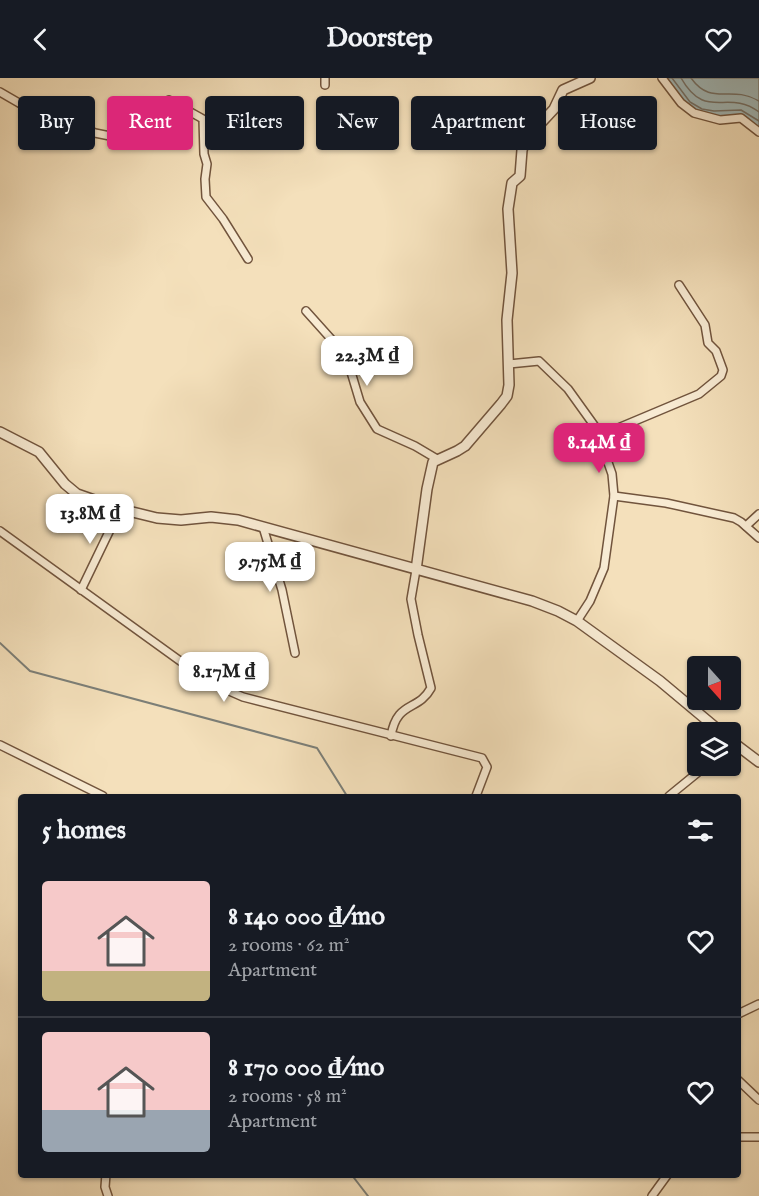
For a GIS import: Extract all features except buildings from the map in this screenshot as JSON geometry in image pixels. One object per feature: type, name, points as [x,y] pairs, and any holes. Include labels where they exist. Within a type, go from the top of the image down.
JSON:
[{"type":"street","points":[[391,736],[394,720],[422,699],[431,688],[412,606],[412,587],[429,472],[433,462],[437,459],[457,452],[465,446],[507,396],[509,364],[507,320],[512,273],[508,209],[512,183],[520,176],[522,150],[526,139],[554,109],[564,90],[590,78]]},
{"type":"street","points":[[662,78],[681,103],[694,113],[720,120],[741,118],[759,132]]},
{"type":"street","points":[[0,92],[19,103],[102,135],[140,135],[160,105],[166,100],[200,117],[203,122],[204,154],[207,164],[206,197],[248,260]]},
{"type":"street","points":[[599,436],[699,394],[721,376],[723,370],[716,351],[708,343],[705,325],[678,285]]},
{"type":"street","points":[[306,311],[332,340],[345,360],[351,372],[357,397],[377,429],[437,459]]},
{"type":"street","points":[[509,364],[532,360],[544,365],[581,405],[599,436],[612,474],[614,496],[601,578],[577,621]]},
{"type":"street","points":[[0,432],[39,452],[71,491],[120,509],[167,520],[211,517],[233,519],[558,610],[577,621],[660,681],[709,722]]},
{"type":"street","points":[[614,496],[666,503],[728,517],[738,520],[759,538]]},
{"type":"street","points":[[81,590],[120,509]]},
{"type":"street","points":[[746,526],[759,514]]},
{"type":"street","points":[[263,527],[282,590],[296,653]]},
{"type":"street","points":[[0,531],[194,672],[225,690],[243,697],[482,758],[486,767],[477,794]]},
{"type":"street","points":[[0,746],[98,794]]},
{"type":"street","points":[[741,748],[759,762]]},
{"type":"street","points":[[671,794],[694,776]]},
{"type":"street","points":[[82,794],[83,788]]},
{"type":"street","points":[[741,1013],[759,1004]]},
{"type":"street","points":[[741,1083],[759,1100]]},
{"type":"street","points":[[741,1137],[759,1137]]},
{"type":"street","points":[[106,1178],[105,1187],[108,1196]]},
{"type":"street","points":[[652,1196],[665,1178]]},
{"type":"water","points":[[665,78],[759,78],[759,129],[739,116],[713,117],[686,107]]},
{"type":"waterway","points":[[0,643],[30,671],[317,748],[346,794]]},
{"type":"waterway","points":[[354,1178],[368,1196]]}]
